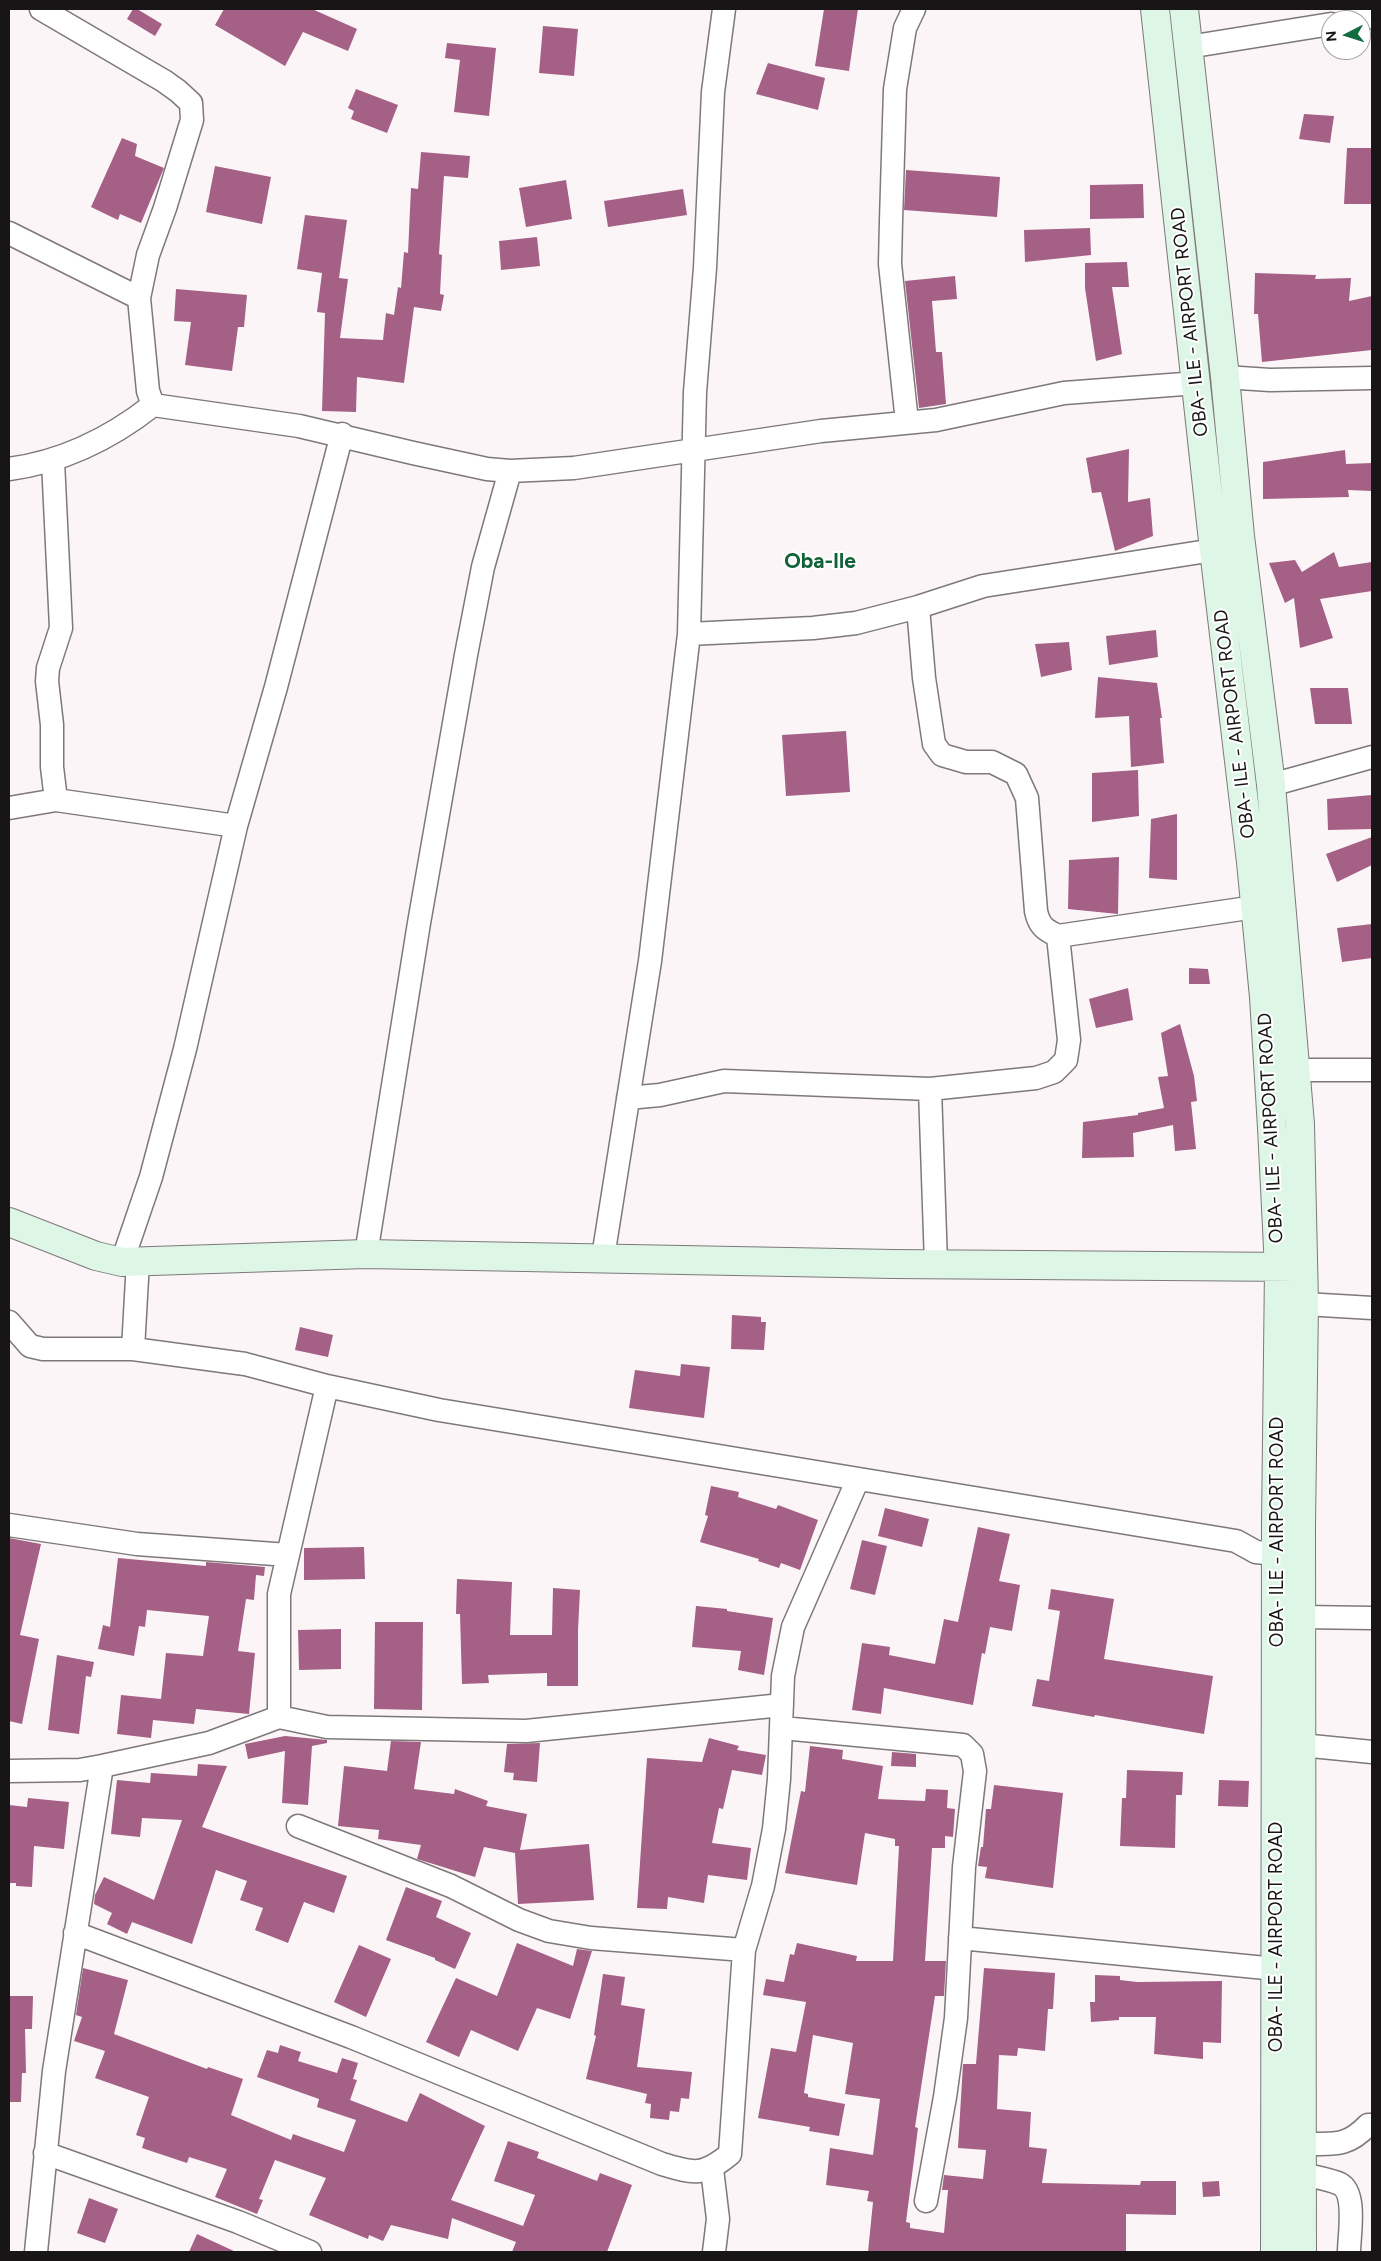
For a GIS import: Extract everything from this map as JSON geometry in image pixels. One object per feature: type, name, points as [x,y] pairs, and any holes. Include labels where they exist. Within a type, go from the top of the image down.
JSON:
[{"type":"main road","name":"OBA- ILE - AIRPORT ROAD","points":[[1155,9],[1214,550],[1244,789],[1272,1128],[1291,1268]]},
{"type":"main road","name":"OBA- ILE - AIRPORT ROAD","points":[[1184,9],[1225,378],[1240,536],[1271,785],[1300,1124],[1291,1268],[1291,1303],[1302,1616],[1302,2252]]},
{"type":"main road","points":[[1272,1128],[1300,1124]]},
{"type":"main road","points":[[9,1222],[96,1256],[130,1262],[366,1254],[1291,1268]]},
{"type":"main road","name":"OBA- ILE - AIRPORT ROAD","points":[[1276,2252],[1276,1554],[1291,1303]]},
{"type":"street","points":[[42,9],[164,81],[191,103],[192,120],[165,208],[148,255],[139,298],[148,390],[153,405]]},
{"type":"street","points":[[603,1257],[650,961],[689,634],[695,392],[705,268],[713,92],[724,9]]},
{"type":"street","points":[[907,422],[890,264],[895,88],[905,28],[914,9]]},
{"type":"street","points":[[1188,46],[1321,26]]},
{"type":"street","points":[[9,233],[139,298]]},
{"type":"street","points":[[1225,378],[1270,380],[1372,378]]},
{"type":"street","points":[[9,469],[53,461],[114,432],[153,405],[290,424],[342,434],[441,459],[510,471],[574,468],[821,431],[936,420],[1064,393],[1197,383]]},
{"type":"street","points":[[133,1349],[130,1262],[185,1049],[236,826],[276,687],[342,434]]},
{"type":"street","points":[[47,801],[52,767],[52,726],[47,681],[48,668],[61,628],[53,461]]},
{"type":"street","points":[[366,1254],[419,923],[466,655],[483,567],[510,471]]},
{"type":"street","points":[[689,634],[813,628],[856,623],[918,607],[983,586],[1214,550]]},
{"type":"street","points":[[918,607],[924,678],[934,744],[942,754],[966,762],[992,762],[1016,774],[1027,798],[1038,922],[1044,930],[1058,936],[1255,907]]},
{"type":"street","points":[[1271,785],[1372,757]]},
{"type":"street","points":[[9,791],[47,801],[236,826]]},
{"type":"street","points":[[9,808],[47,801]]},
{"type":"street","points":[[628,1098],[667,1093],[724,1081],[930,1088],[1036,1078],[1054,1072],[1066,1060],[1069,1040],[1058,936]]},
{"type":"street","points":[[1294,1070],[1372,1070]]},
{"type":"street","points":[[930,1088],[936,1264]]},
{"type":"street","points":[[1291,1303],[1372,1308]]},
{"type":"street","points":[[9,1322],[30,1346],[43,1349],[133,1349],[245,1364],[327,1386],[439,1410],[1236,1541],[1256,1552],[1276,1554]]},
{"type":"street","points":[[279,1717],[280,1594],[327,1386]]},
{"type":"street","points":[[75,1934],[351,2037],[662,2164],[689,2172],[712,2169],[730,2154],[744,1950],[763,1886],[774,1829],[782,1728],[783,1676],[792,1627],[858,1479]]},
{"type":"street","points":[[9,1525],[136,1544],[288,1555]]},
{"type":"street","points":[[1302,1616],[1372,1618]]},
{"type":"street","points":[[9,1771],[80,1770],[102,1766],[209,1743],[279,1717],[326,1727],[526,1731],[782,1705]]},
{"type":"street","points":[[782,1728],[963,1746],[972,1754],[975,1771],[964,1867],[956,2018],[945,2098],[926,2201]]},
{"type":"street","points":[[1301,1745],[1372,1752]]},
{"type":"street","points":[[36,2252],[54,2071],[102,1766]]},
{"type":"street","points":[[298,1826],[451,1886],[519,1920],[549,1931],[591,1938],[744,1950]]},
{"type":"street","points":[[960,1938],[1276,1969]]},
{"type":"street","points":[[1301,2144],[1347,2142],[1368,2125],[1372,2125]]},
{"type":"street","points":[[45,2152],[238,2222],[310,2252]]},
{"type":"street","points":[[712,2169],[718,2219],[714,2252]]},
{"type":"street","points":[[1302,2174],[1341,2185],[1347,2190],[1351,2199],[1348,2252]]},
{"type":"building","points":[[133,9],[137,9],[162,24],[155,36],[127,19]]},
{"type":"building","points":[[224,9],[312,9],[357,29],[348,51],[303,32],[285,66],[215,25]]},
{"type":"building","points":[[824,9],[858,9],[849,71],[815,66]]},
{"type":"building","points":[[543,26],[578,29],[574,76],[539,73]]},
{"type":"building","points":[[447,43],[496,48],[489,116],[454,112],[460,60],[445,58]]},
{"type":"building","points":[[768,63],[825,78],[818,110],[756,94]]},
{"type":"building","points":[[356,89],[398,105],[387,133],[351,119],[354,111],[348,108]]},
{"type":"building","points":[[1304,114],[1334,116],[1330,143],[1299,139]]},
{"type":"building","points":[[122,138],[137,144],[135,156],[164,168],[141,223],[120,214],[118,220],[91,207]]},
{"type":"building","points":[[1347,148],[1372,148],[1372,204],[1344,204]]},
{"type":"building","points":[[421,152],[470,156],[468,178],[444,176],[439,254],[442,255],[440,294],[444,295],[441,311],[414,307],[404,383],[357,377],[356,412],[322,411],[325,313],[317,312],[322,273],[297,269],[305,215],[347,220],[339,278],[348,279],[340,338],[383,340],[386,313],[394,315],[398,287],[401,288],[404,252],[408,253],[411,188],[418,189]]},
{"type":"building","points":[[215,166],[271,177],[262,224],[206,212]]},
{"type":"building","points":[[906,170],[1000,177],[997,217],[904,210]]},
{"type":"building","points":[[566,180],[572,219],[526,227],[519,188]]},
{"type":"building","points":[[1143,184],[1144,218],[1090,219],[1090,185]]},
{"type":"building","points":[[683,189],[687,215],[608,227],[604,201]]},
{"type":"building","points":[[1090,228],[1091,255],[1025,262],[1024,230]]},
{"type":"building","points":[[537,237],[540,266],[501,270],[499,241]]},
{"type":"building","points":[[1127,262],[1129,287],[1112,287],[1122,354],[1096,361],[1085,288],[1085,263]]},
{"type":"building","points":[[1255,273],[1316,275],[1315,279],[1351,278],[1349,301],[1372,296],[1372,350],[1262,362],[1258,314],[1254,314]]},
{"type":"building","points":[[955,276],[957,299],[932,301],[936,352],[942,352],[946,404],[919,408],[905,281]]},
{"type":"building","points":[[176,289],[247,295],[244,327],[238,327],[232,371],[185,365],[191,322],[174,321]]},
{"type":"building","points":[[1129,449],[1128,502],[1150,498],[1153,536],[1115,551],[1101,492],[1092,493],[1086,458]]},
{"type":"building","points":[[1345,450],[1346,464],[1372,463],[1372,491],[1348,490],[1349,497],[1263,499],[1263,462]]},
{"type":"building","points":[[1334,552],[1339,567],[1372,562],[1372,591],[1320,599],[1333,638],[1300,648],[1294,598],[1285,603],[1269,563],[1295,560],[1302,572]]},
{"type":"building","points":[[1156,630],[1158,657],[1109,665],[1106,636]]},
{"type":"building","points":[[1069,642],[1072,670],[1041,677],[1035,644]]},
{"type":"building","points":[[1098,677],[1157,683],[1162,718],[1160,718],[1164,763],[1131,767],[1129,716],[1095,718]]},
{"type":"building","points":[[1310,688],[1348,688],[1352,724],[1315,724]]},
{"type":"building","points":[[846,731],[850,792],[786,796],[782,735]]},
{"type":"building","points":[[1138,770],[1139,816],[1092,822],[1092,773]]},
{"type":"building","points":[[1372,795],[1372,829],[1328,830],[1327,799]]},
{"type":"building","points":[[1177,814],[1177,880],[1149,878],[1151,819]]},
{"type":"building","points":[[1372,837],[1372,865],[1337,882],[1326,854]]},
{"type":"building","points":[[1119,857],[1118,914],[1068,909],[1069,860]]},
{"type":"building","points":[[1372,924],[1372,958],[1342,962],[1337,928]]},
{"type":"building","points":[[1189,968],[1208,969],[1210,984],[1189,984]]},
{"type":"building","points":[[1128,988],[1133,1020],[1096,1028],[1089,999]]},
{"type":"building","points":[[1180,1024],[1194,1076],[1197,1101],[1191,1102],[1196,1149],[1175,1151],[1173,1125],[1133,1133],[1134,1157],[1082,1158],[1083,1122],[1138,1115],[1138,1113],[1164,1108],[1158,1077],[1168,1076],[1161,1033]]},
{"type":"building","points":[[732,1315],[761,1317],[761,1322],[766,1322],[764,1350],[731,1349]]},
{"type":"building","points":[[300,1327],[333,1335],[328,1357],[295,1350]]},
{"type":"building","points":[[681,1364],[710,1367],[704,1418],[629,1408],[635,1370],[680,1376]]},
{"type":"building","points":[[711,1486],[739,1492],[738,1497],[776,1509],[778,1505],[818,1520],[800,1570],[781,1563],[779,1568],[758,1561],[759,1559],[700,1542],[708,1516],[705,1515]]},
{"type":"building","points":[[885,1508],[929,1519],[922,1547],[878,1536]]},
{"type":"building","points":[[978,1527],[1010,1534],[999,1581],[1020,1585],[1012,1631],[990,1627],[985,1654],[982,1653],[973,1705],[884,1688],[881,1714],[852,1710],[862,1643],[890,1647],[889,1655],[935,1664],[944,1619],[958,1622]]},
{"type":"building","points":[[9,1538],[41,1544],[20,1635],[39,1639],[22,1724],[9,1721]]},
{"type":"building","points":[[862,1540],[887,1546],[875,1595],[850,1589]]},
{"type":"building","points":[[364,1547],[365,1579],[304,1580],[304,1548]]},
{"type":"building","points":[[118,1558],[206,1566],[206,1562],[265,1567],[264,1576],[256,1575],[254,1600],[246,1599],[238,1651],[255,1653],[249,1714],[196,1709],[194,1724],[153,1720],[151,1738],[117,1734],[121,1695],[161,1699],[166,1653],[203,1656],[209,1616],[147,1610],[145,1627],[139,1626],[134,1656],[98,1649],[103,1625],[110,1627]]},
{"type":"building","points":[[457,1579],[512,1582],[510,1635],[552,1635],[553,1588],[580,1590],[578,1686],[547,1686],[547,1673],[488,1675],[489,1683],[462,1684],[460,1614],[456,1614]]},
{"type":"building","points":[[1051,1589],[1114,1599],[1104,1659],[1213,1676],[1204,1734],[1032,1706],[1037,1679],[1049,1681],[1060,1611],[1048,1609]]},
{"type":"building","points":[[696,1606],[727,1609],[727,1611],[773,1618],[764,1675],[738,1670],[741,1651],[692,1647]]},
{"type":"building","points":[[375,1622],[423,1622],[422,1710],[374,1709]]},
{"type":"building","points":[[341,1629],[341,1669],[299,1670],[298,1630]]},
{"type":"building","points":[[57,1655],[94,1662],[91,1677],[86,1676],[79,1734],[48,1730]]},
{"type":"building","points":[[285,1736],[327,1740],[327,1743],[312,1746],[308,1805],[282,1803],[285,1751],[248,1759],[245,1744]]},
{"type":"building","points":[[709,1738],[739,1746],[737,1750],[766,1755],[762,1775],[732,1770],[723,1809],[719,1808],[712,1843],[751,1848],[747,1880],[708,1875],[704,1903],[668,1897],[667,1909],[637,1908],[647,1758],[702,1762]]},
{"type":"building","points":[[391,1741],[421,1742],[414,1789],[454,1794],[455,1789],[488,1801],[486,1806],[527,1814],[520,1850],[589,1844],[594,1900],[518,1904],[515,1853],[484,1847],[475,1877],[417,1859],[421,1845],[378,1839],[379,1830],[338,1826],[344,1766],[387,1771]]},
{"type":"building","points":[[540,1743],[537,1782],[513,1780],[514,1773],[504,1772],[507,1744]]},
{"type":"building","points":[[810,1746],[843,1750],[842,1759],[883,1766],[878,1799],[925,1801],[926,1789],[948,1790],[947,1808],[955,1809],[953,1837],[945,1836],[945,1848],[932,1848],[925,1961],[946,1961],[944,1996],[935,1996],[915,2127],[918,2128],[906,2222],[910,2223],[910,2228],[944,2233],[948,2190],[942,2190],[944,2175],[983,2179],[986,2150],[958,2148],[963,2064],[976,2064],[984,1968],[1055,1973],[1053,2009],[1048,2009],[1045,2051],[1018,2048],[1017,2056],[999,2055],[997,2109],[1031,2112],[1029,2147],[1047,2149],[1042,2183],[1140,2185],[1141,2181],[1176,2181],[1176,2215],[1126,2214],[1126,2252],[868,2252],[873,2202],[867,2201],[869,2191],[826,2185],[830,2148],[873,2155],[880,2099],[845,2094],[853,2043],[813,2035],[804,2093],[808,2094],[808,2097],[845,2104],[839,2136],[809,2131],[810,2127],[758,2118],[771,2048],[796,2052],[806,2002],[763,1995],[766,1979],[784,1982],[790,1954],[794,1955],[797,1943],[857,1956],[856,1961],[893,1961],[899,1846],[895,1846],[895,1839],[865,1833],[857,1885],[785,1873],[801,1791],[805,1792]]},
{"type":"building","points":[[892,1752],[916,1754],[916,1767],[891,1766]]},
{"type":"building","points":[[198,1764],[227,1766],[202,1827],[347,1876],[334,1913],[304,1902],[288,1943],[255,1930],[263,1908],[240,1900],[247,1881],[216,1870],[192,1944],[132,1922],[127,1934],[107,1924],[112,1913],[94,1904],[95,1895],[104,1877],[154,1900],[182,1820],[142,1818],[140,1837],[111,1834],[117,1780],[150,1783],[151,1773],[197,1776]]},
{"type":"building","points":[[1127,1770],[1183,1772],[1182,1795],[1176,1795],[1175,1848],[1120,1846],[1122,1798],[1126,1798]]},
{"type":"building","points":[[1219,1780],[1249,1781],[1248,1807],[1218,1806]]},
{"type":"building","points":[[994,1785],[1063,1793],[1053,1888],[985,1878],[987,1867],[978,1866],[981,1847],[983,1847],[986,1809],[991,1809]]},
{"type":"building","points":[[28,1798],[69,1802],[64,1849],[34,1846],[32,1887],[16,1886],[16,1883],[9,1883],[9,1805],[27,1807]]},
{"type":"building","points":[[406,1887],[442,1901],[436,1917],[471,1933],[455,1969],[435,1960],[435,1958],[386,1940]]},
{"type":"building","points":[[517,1943],[573,1966],[577,1949],[592,1951],[570,2019],[537,2008],[518,2051],[471,2030],[459,2057],[426,2042],[456,1978],[497,1996]]},
{"type":"building","points":[[359,1945],[391,1959],[366,2017],[334,2002]]},
{"type":"building","points":[[83,1968],[128,1980],[114,2034],[207,2069],[208,2067],[243,2079],[231,2115],[291,2140],[293,2134],[344,2152],[356,2120],[317,2107],[319,2099],[257,2077],[267,2050],[278,2053],[280,2045],[301,2052],[298,2061],[337,2073],[342,2058],[358,2063],[353,2079],[357,2080],[350,2100],[407,2122],[420,2093],[485,2126],[451,2200],[523,2226],[535,2195],[494,2181],[508,2141],[539,2152],[537,2158],[597,2181],[600,2173],[632,2185],[607,2252],[512,2252],[516,2242],[452,2218],[448,2239],[391,2225],[383,2241],[369,2235],[368,2239],[309,2215],[326,2178],[275,2160],[259,2199],[263,2200],[257,2214],[215,2197],[227,2169],[189,2157],[187,2163],[142,2148],[145,2138],[136,2135],[149,2097],[95,2078],[105,2051],[74,2041],[82,2017],[76,2015]]},
{"type":"building","points":[[603,1974],[625,1977],[621,2005],[645,2009],[637,2067],[692,2072],[689,2099],[681,2098],[679,2112],[670,2111],[669,2120],[650,2118],[651,2104],[645,2103],[647,2094],[586,2079],[596,2036],[594,2035]]},
{"type":"building","points":[[1095,1975],[1120,1976],[1120,1980],[1137,1982],[1222,1981],[1221,2043],[1203,2042],[1203,2059],[1154,2054],[1156,2017],[1119,2017],[1119,2020],[1091,2022],[1090,2002],[1095,2002]]},
{"type":"building","points":[[9,1996],[33,1996],[32,2029],[25,2029],[26,2073],[22,2073],[21,2102],[9,2102]]},
{"type":"building","points":[[1219,2181],[1220,2196],[1203,2197],[1202,2182]]},
{"type":"building","points":[[89,2198],[118,2209],[105,2243],[77,2233]]},
{"type":"building","points":[[197,2234],[236,2252],[189,2252]]},
{"type":"district","name":"Oba-Ile","points":[[820,562]]}]
